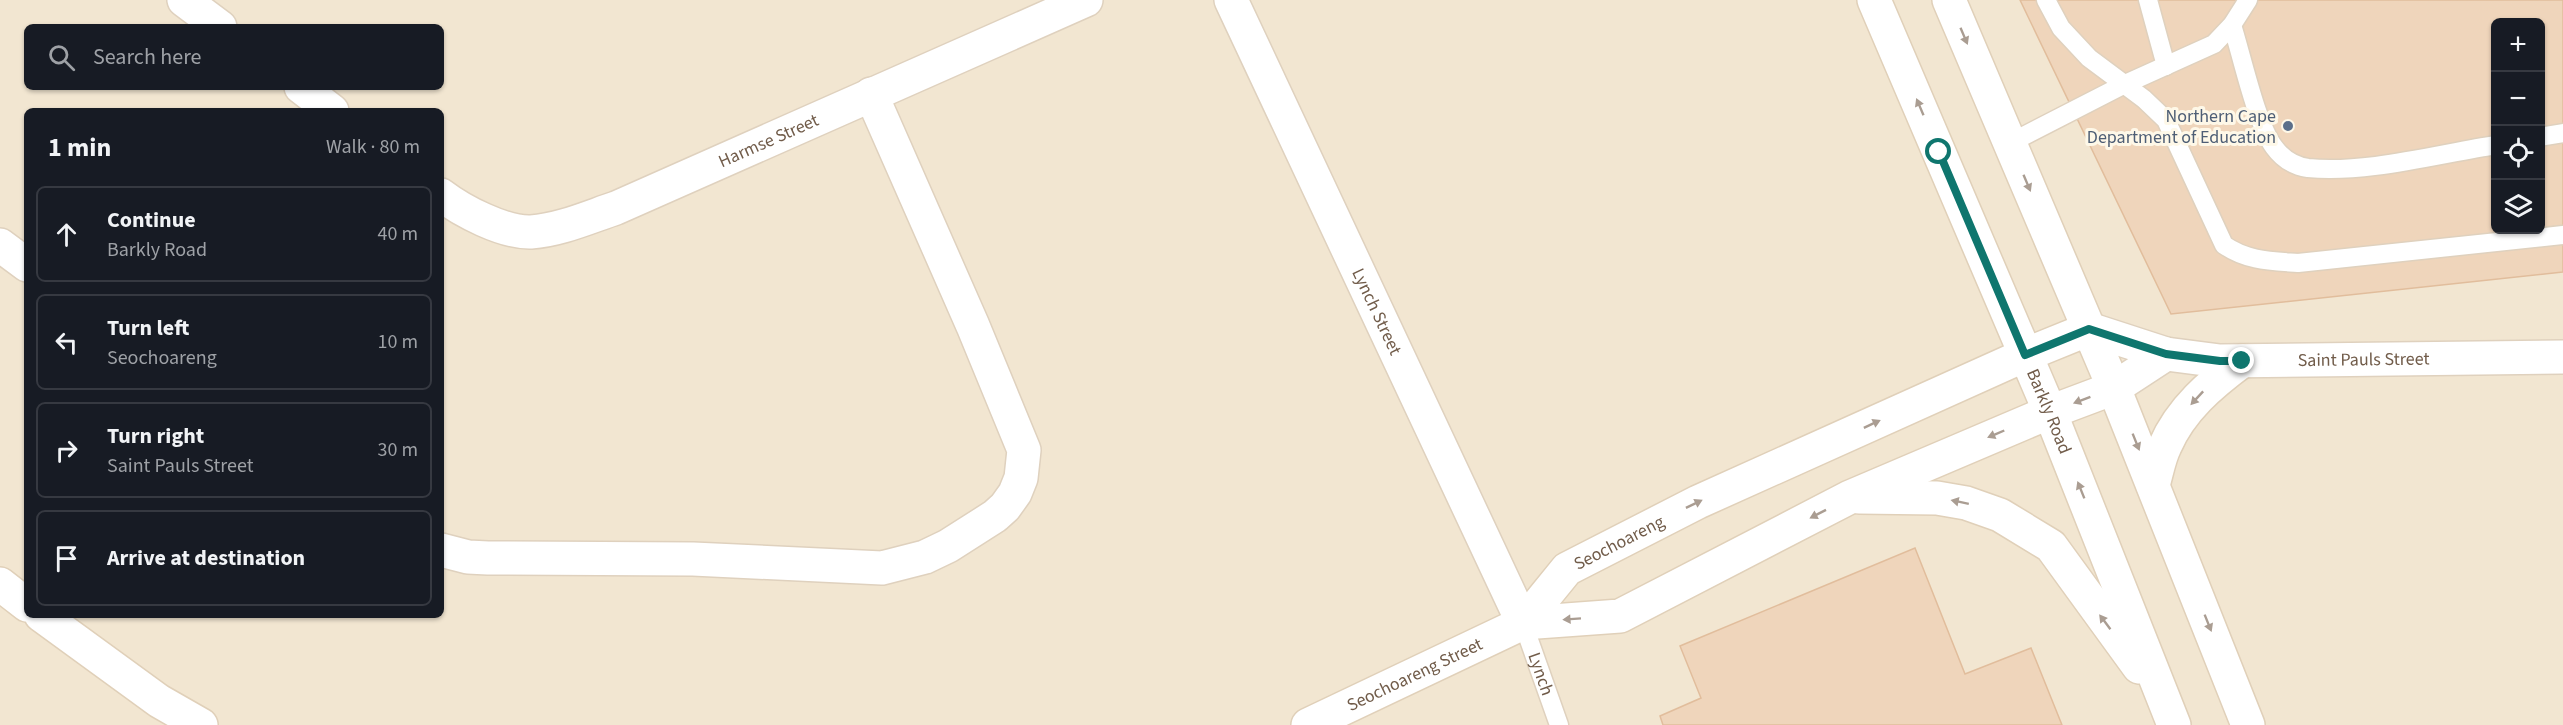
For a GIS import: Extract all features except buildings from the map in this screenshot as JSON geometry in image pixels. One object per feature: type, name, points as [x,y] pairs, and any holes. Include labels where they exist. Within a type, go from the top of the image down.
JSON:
[{"type":"street","points":[[184,0],[216,24]]},
{"type":"street","name":"Harmse Street","points":[[444,197],[494,224],[529,232],[560,227],[616,208],[1086,0]]},
{"type":"street","name":"Lynch Street","points":[[1231,0],[1523,623]]},
{"type":"street","name":"Barkly Road","points":[[1874,0],[2050,412],[2170,714]]},
{"type":"street","points":[[1948,0],[2114,388],[2153,485],[2242,723]]},
{"type":"street","points":[[305,90],[328,108]]},
{"type":"street","points":[[444,551],[488,558],[693,559],[882,568],[917,559],[948,546],[1005,507],[1015,493],[1021,478],[1023,450],[973,326],[871,94]]},
{"type":"street","points":[[0,245],[24,263]]},
{"type":"street","name":"Seochoareng","points":[[1523,623],[1567,569],[1698,502],[2025,355],[2089,329]]},
{"type":"street","name":"Saint Pauls Street","points":[[2089,329],[2166,354],[2220,361],[2563,357]]},
{"type":"street","points":[[1523,623],[1620,616],[1850,497],[2050,412],[2114,388],[2166,354]]},
{"type":"street","points":[[2153,485],[2165,446],[2185,412],[2209,386],[2242,361]]},
{"type":"street","points":[[1850,497],[1936,498],[1966,503],[2000,515],[2051,546],[2170,714]]},
{"type":"street","points":[[0,584],[24,603]]},
{"type":"street","points":[[45,618],[159,700],[201,725]]},
{"type":"street","name":"Seochoareng Street","points":[[1308,725],[1523,623]]},
{"type":"lane","points":[[2046,0],[2061,28],[2089,58],[2144,99],[2166,120],[2224,245],[2236,254],[2260,261],[2298,263],[2563,235]]},
{"type":"lane","points":[[2148,0],[2166,66]]},
{"type":"lane","points":[[2010,143],[2123,85],[2214,44],[2232,25],[2248,0]]},
{"type":"lane","points":[[2232,25],[2264,129],[2274,147],[2289,162],[2307,168],[2365,167],[2491,146]]},
{"type":"lane","points":[[2545,136],[2563,134]]},
{"type":"lane","name":"Lynch","points":[[1523,623],[1559,725]]},
{"type":"shaded area","points":[[0,0],[2563,0],[2563,725],[0,725]]},
{"type":"place","name":"Northern Cape Department of Education","points":[[2288,126]]},
{"type":"route","points":[[1939,152],[2025,355],[2089,329],[2166,354],[2220,361],[2242,361]]}]
